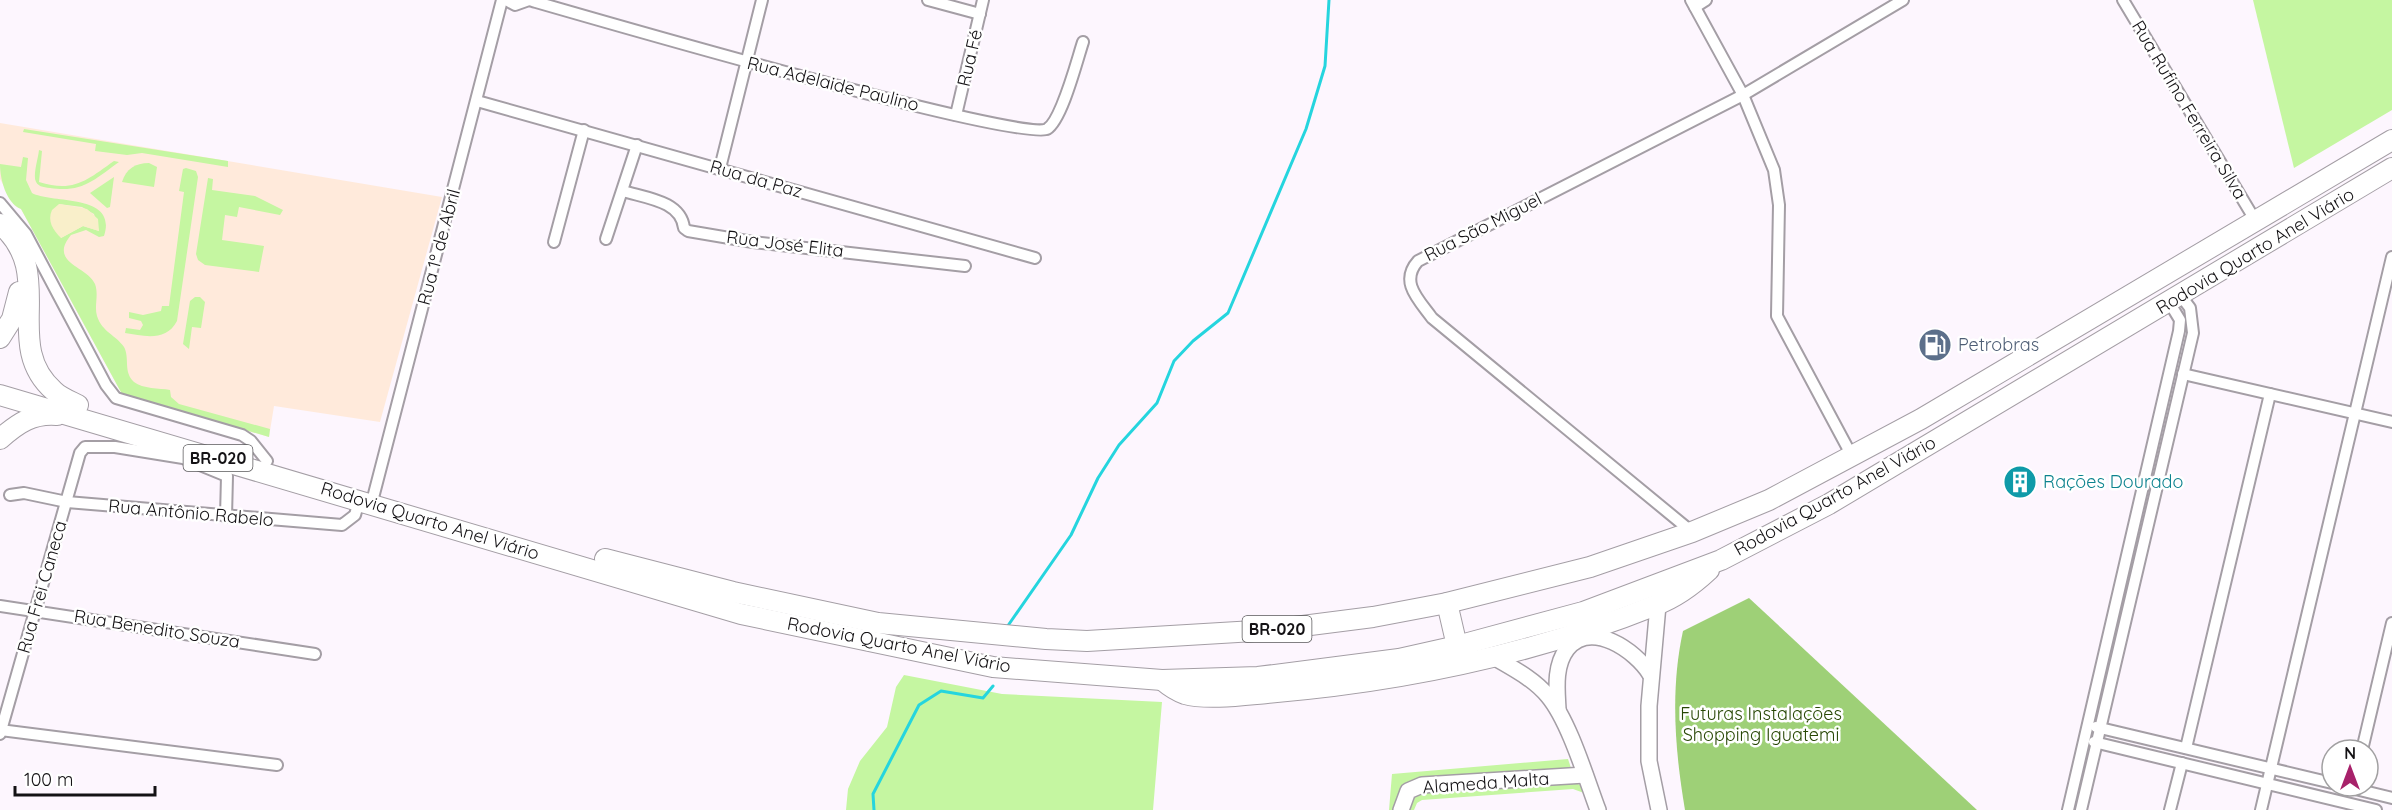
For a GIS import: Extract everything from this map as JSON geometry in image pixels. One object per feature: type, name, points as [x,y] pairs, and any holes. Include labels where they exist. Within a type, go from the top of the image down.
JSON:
[{"type":"highway","name":"Rodovia Quarto Anel Viário","points":[[0,384],[232,470],[366,498],[655,573],[856,618],[920,628],[1046,639],[1135,638],[1315,626],[1447,603],[1590,567],[1692,532],[1769,500],[1853,458],[2392,140]]},
{"type":"highway","name":"Rodovia Quarto Anel Viário","points":[[0,395],[77,411],[267,461],[366,498],[752,616],[993,667],[1162,680],[1258,677],[1399,659],[1457,646],[1583,612],[1721,560],[1829,504],[2392,168]]},
{"type":"highway","points":[[0,224],[16,240],[29,278],[30,298],[26,335],[29,354],[39,376],[77,411]]},
{"type":"highway","points":[[0,240],[16,266],[19,283],[18,300],[12,319],[0,338]]},
{"type":"highway","points":[[2154,280],[2175,299]]},
{"type":"highway","points":[[2012,365],[2027,386]]},
{"type":"highway","points":[[0,439],[15,425],[33,416],[77,411]]},
{"type":"highway","points":[[1162,680],[1177,690],[1193,695],[1240,695],[1355,683],[1492,656],[1574,634],[1658,605],[1698,580],[1721,560]]},
{"type":"highway","points":[[1447,603],[1457,646]]},
{"type":"street","name":"Rua Adelaide Paulino","points":[[504,0],[515,4],[529,0],[747,62],[1018,129],[1046,130],[1060,108],[1083,42]]},
{"type":"street","name":"Rua 1º de Abril","points":[[366,498],[504,0]]},
{"type":"street","points":[[720,168],[762,0]]},
{"type":"street","points":[[928,0],[980,14]]},
{"type":"street","name":"Rua Fé","points":[[956,115],[983,0]]},
{"type":"street","points":[[1706,0],[1693,3],[1743,95],[1774,170],[1778,189],[1777,316],[1853,458]]},
{"type":"street","name":"Rua São Miguel","points":[[1692,532],[1432,318],[1411,290],[1408,278],[1418,261],[1743,95],[1903,0]]},
{"type":"street","name":"Rua Rufino Ferreira Silva","points":[[2123,0],[2255,220]]},
{"type":"street","name":"Rua da Paz","points":[[477,101],[1035,258]]},
{"type":"street","points":[[554,242],[585,130]]},
{"type":"street","points":[[606,239],[637,145]]},
{"type":"street","name":"Rua José Elita","points":[[623,191],[675,207],[682,216],[684,228],[688,231],[753,242],[965,266]]},
{"type":"street","points":[[0,203],[26,234],[106,385],[116,398],[242,435],[251,441],[267,461]]},
{"type":"street","points":[[2260,810],[2392,257]]},
{"type":"street","points":[[2081,810],[2099,743],[2144,547],[2193,322],[2190,308],[2175,299]]},
{"type":"street","points":[[2068,810],[2179,332],[2180,320],[2175,299]]},
{"type":"street","points":[[2183,375],[2392,422]]},
{"type":"street","points":[[2186,748],[2270,394]]},
{"type":"street","name":"Rua Frei Caneca","points":[[0,731],[68,502],[80,453],[85,447],[183,458],[232,470]]},
{"type":"street","points":[[226,517],[232,470]]},
{"type":"street","name":"Rua Antônio Rabelo","points":[[10,495],[24,493],[68,502],[342,525],[355,515],[366,498]]},
{"type":"street","points":[[2130,544],[2144,547]]},
{"type":"street","points":[[1658,605],[1650,674],[1649,761],[1659,810]]},
{"type":"street","name":"Rua Benedito Souza","points":[[0,606],[315,654]]},
{"type":"street","points":[[2365,738],[2392,623]]},
{"type":"street","points":[[1559,712],[1556,684],[1560,664],[1567,650],[1576,641],[1586,638],[1614,643],[1629,650],[1642,661],[1650,674]]},
{"type":"street","points":[[1492,656],[1526,676],[1549,697],[1559,712],[1598,810]]},
{"type":"street","points":[[2088,725],[2320,780]]},
{"type":"street","points":[[0,731],[277,765]]},
{"type":"street","points":[[2085,740],[2267,784],[2348,807],[2376,810]]},
{"type":"street","points":[[2170,810],[2182,763]]},
{"type":"street","name":"Alameda Malta","points":[[1401,810],[1408,791],[1422,785],[1585,776]]},
{"type":"shaded area","points":[[0,123],[442,197],[380,422],[274,406],[269,437],[122,394],[21,209],[15,206],[0,179]]},
{"type":"green space","points":[[2253,0],[2392,0],[2392,110],[2294,168]]},
{"type":"green space","points":[[24,129],[228,161],[228,167],[142,153],[127,155],[95,151],[96,144],[23,132]]},
{"type":"green space","points":[[39,150],[42,151],[39,182],[51,185],[80,183],[114,161],[119,162],[79,187],[61,189],[45,187],[39,185],[35,179]]},
{"type":"green space","points":[[23,157],[28,158],[26,180],[32,193],[93,206],[106,222],[104,236],[99,237],[86,230],[71,235],[65,244],[64,252],[66,258],[95,284],[97,316],[102,326],[124,347],[129,374],[134,382],[146,387],[170,390],[171,397],[179,404],[270,429],[269,437],[122,394],[21,209],[11,202],[5,190],[0,164],[21,167]],"holes":[[[59,204],[82,207],[94,214],[99,231],[83,226],[61,238]]]},
{"type":"green space","points":[[149,163],[157,167],[154,187],[122,182],[132,168],[139,164]]},
{"type":"green space","points":[[183,169],[196,171],[198,177],[177,321],[172,328],[161,335],[125,333],[126,328],[140,330],[143,325],[141,321],[129,318],[129,312],[143,315],[161,311],[162,306],[169,306],[184,192],[179,191]]},
{"type":"green space","points":[[114,177],[110,207],[107,208],[90,193]]},
{"type":"green space","points":[[208,178],[213,179],[212,190],[255,196],[283,210],[280,215],[239,207],[237,217],[225,215],[222,240],[264,246],[259,272],[205,265],[198,260],[196,254]]},
{"type":"green space","points":[[195,297],[200,297],[205,302],[201,328],[192,327],[189,349],[183,344],[190,301]]},
{"type":"green space","name":"Futuras Instalações Shopping Iguatemi","points":[[1749,598],[1977,810],[1685,810],[1675,720],[1676,676],[1683,631]]},
{"type":"green space","points":[[904,675],[1002,694],[1162,702],[1153,810],[846,810],[848,789],[860,761],[887,727],[896,687]]},
{"type":"green space","points":[[1568,759],[1571,768],[1421,780],[1405,786],[1399,793],[1395,810],[1389,810],[1392,774]]},
{"type":"green space","points":[[1576,783],[1582,786],[1590,810],[1584,793],[1573,789],[1422,800],[1417,803],[1414,810],[1407,810],[1411,798],[1423,792]]},
{"type":"sand","points":[[59,204],[87,209],[98,219],[99,231],[83,226],[61,238],[53,229],[50,218],[52,210]]},
{"type":"waterway","points":[[1007,627],[1071,535],[1098,478],[1119,445],[1157,403],[1174,361],[1193,341],[1228,313],[1306,129],[1325,66],[1329,0]]},
{"type":"waterway","points":[[874,810],[873,794],[919,705],[941,691],[983,698],[993,686]]},
{"type":"place","name":"Petrobras","points":[[1935,345]]},
{"type":"place","name":"Rações Dourado","points":[[2020,482]]}]
